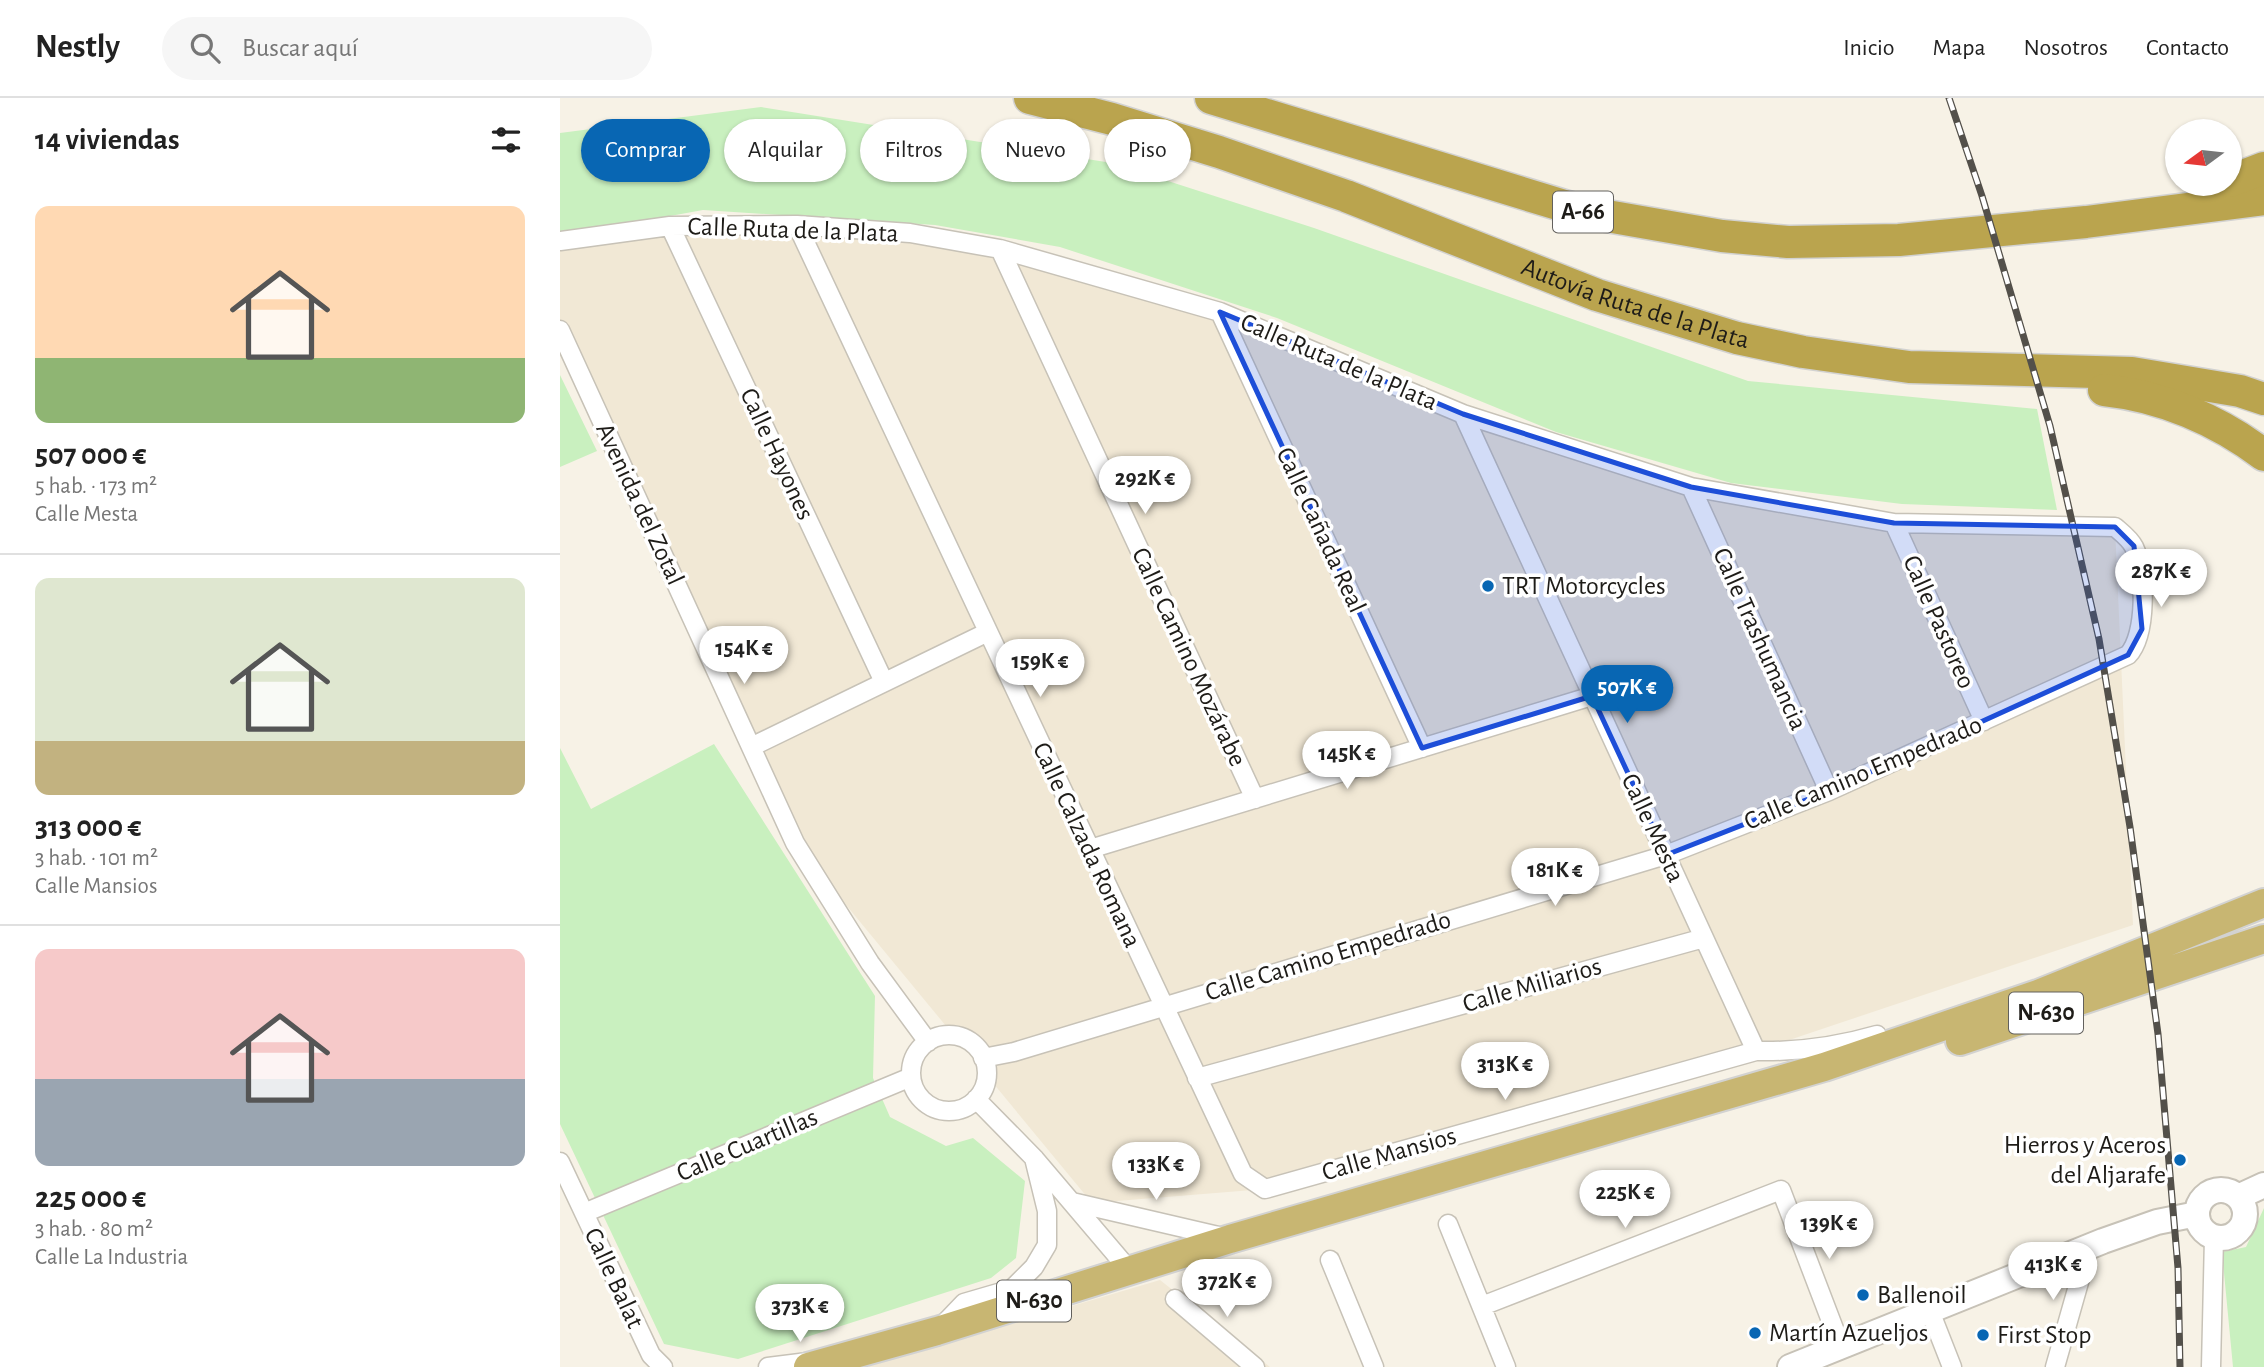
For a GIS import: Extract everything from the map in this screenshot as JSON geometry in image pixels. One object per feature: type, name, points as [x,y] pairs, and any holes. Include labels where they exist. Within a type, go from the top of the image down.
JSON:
[{"type":"highway","name":"Autovía Ruta de la Plata","points":[[1030,98],[1219,152],[1346,196],[1540,274],[1658,317],[1803,352],[1909,367],[2016,376]]},
{"type":"highway","name":"A-66","points":[[1211,98],[1511,192],[1641,224],[1788,242],[1899,240],[2053,223],[2086,222],[2180,203],[2264,199]]},
{"type":"highway","points":[[2242,176],[2264,168]]},
{"type":"highway","points":[[2180,203],[2195,196]]},
{"type":"highway","points":[[2016,376],[2132,373],[2205,384],[2264,399]]},
{"type":"highway","points":[[2016,376],[2119,391],[2159,401],[2197,416],[2264,454]]},
{"type":"highway","points":[[1959,1021],[2130,960],[2264,903]]},
{"type":"highway","name":"N-630","points":[[1824,1067],[1885,1065],[2264,939]]},
{"type":"highway","name":"N-630","points":[[808,1367],[937,1331],[1230,1239],[1824,1067],[1959,1021]]},
{"type":"main road","points":[[2238,1197],[2264,1185]]},
{"type":"main road","points":[[2215,1191],[2232,1192],[2238,1197],[2245,1213],[2240,1228],[2231,1236],[2214,1237],[2202,1229],[2197,1214],[2202,1199],[2215,1191]]},
{"type":"main road","points":[[1790,1367],[1831,1356],[1930,1311],[2089,1247],[2158,1222],[2197,1214]]},
{"type":"street","name":"Calle Ruta de la Plata","points":[[560,241],[670,226],[797,225],[910,233],[1000,249],[1220,312],[1463,414],[1691,487],[1894,523],[2115,527]]},
{"type":"street","name":"Calle Calzada Romana","points":[[797,225],[1243,1174],[1265,1189]]},
{"type":"street","name":"Calle Hayones","points":[[670,226],[884,682]]},
{"type":"street","name":"Calle Camino Mozárabe","points":[[1000,249],[1255,799]]},
{"type":"street","name":"Calle Cañada Real","points":[[1220,312],[1422,748]]},
{"type":"street","name":"Avenida del Zotal","points":[[560,330],[795,843],[870,963],[928,1042]]},
{"type":"street","name":"Calle Mesta","points":[[1463,414],[1756,1051]]},
{"type":"street","name":"Calle Trashumancia","points":[[1691,487],[1829,791]]},
{"type":"street","name":"Calle Pastoreo","points":[[1894,523],[1984,721]]},
{"type":"street","name":"Calle Camino Empedrado","points":[[983,1058],[1014,1052],[1666,855],[1829,791],[2097,671],[2128,655],[2142,629],[2138,558],[2134,546],[2115,527]]},
{"type":"street","points":[[751,747],[988,632]]},
{"type":"street","points":[[1090,849],[1592,695]]},
{"type":"street","name":"Calle Miliarios","points":[[1197,1078],[1704,937]]},
{"type":"street","name":"Calle Mansios","points":[[1265,1189],[1756,1051],[1799,1052],[1849,1044],[1919,1022],[1959,1021]]},
{"type":"street","points":[[947,1035],[958,1037],[970,1042],[983,1058],[986,1077],[976,1099],[954,1111],[937,1110],[917,1094],[911,1077],[914,1059],[928,1042],[947,1035]]},
{"type":"street","name":"Calle Cuartillas","points":[[584,1213],[911,1077]]},
{"type":"street","points":[[976,1099],[1034,1158],[1130,1271]]},
{"type":"street","points":[[937,1331],[964,1303],[1012,1289],[1034,1266],[1047,1245],[1047,1211],[1034,1158]]},
{"type":"street","name":"Calle Balat","points":[[560,1162],[657,1361]]},
{"type":"street","points":[[1482,1306],[1781,1190],[1831,1356]]},
{"type":"street","points":[[1072,1202],[1230,1239]]},
{"type":"street","points":[[1448,1224],[1506,1367]]},
{"type":"street","points":[[2211,1367],[2214,1237]]},
{"type":"street","points":[[2055,1367],[2089,1247]]},
{"type":"street","points":[[1330,1260],[1374,1367]]},
{"type":"street","points":[[1175,1299],[1255,1367]]},
{"type":"street","points":[[1930,1311],[1952,1367]]},
{"type":"street","points":[[768,1367],[837,1359]]},
{"type":"highlighted area","points":[[1220,312],[1463,414],[1691,487],[1894,523],[2115,527],[2134,546],[2142,629],[2128,655],[1829,791],[1666,855],[1592,696],[1422,748]]},
{"type":"shaded area","points":[[797,225],[1000,249],[1220,312],[1463,414],[1691,487],[1894,523],[2115,527],[2133,925],[1756,1051],[1265,1189],[1092,1203],[795,843],[560,330],[560,241]]},
{"type":"shaded area","points":[[1160,1280],[1270,1367],[866,1367]]},
{"type":"green space","points":[[761,107],[836,119],[724,119],[724,182],[846,182],[846,121],[860,123],[860,182],[967,182],[967,140],[981,142],[981,182],[1090,182],[1090,159],[1104,162],[1104,182],[1171,182],[1314,228],[1748,381],[2037,409],[2057,510],[1902,504],[1731,483],[1556,432],[1277,318],[1060,247],[935,225],[703,210],[560,236],[560,133],[581,130],[581,182],[710,182],[710,119],[668,119]]},
{"type":"green space","points":[[560,375],[597,451],[560,467]]},
{"type":"green space","points":[[714,744],[875,996],[873,1078],[890,1117],[946,1146],[973,1138],[1025,1181],[1016,1258],[991,1278],[738,1359],[664,1344],[560,1124],[560,748],[591,809]]},
{"type":"green space","points":[[2264,1208],[2264,1367],[2233,1367],[2222,1252],[2246,1247]]},
{"type":"railway","points":[[1949,98],[1982,196],[2050,426],[2099,639],[2130,827],[2158,1034],[2178,1268],[2180,1367]]},
{"type":"place","name":"TRT Motorcycles","points":[[1488,586]]},
{"type":"place","name":"Hierros y Aceros del Aljarafe","points":[[2180,1160]]},
{"type":"place","name":"Ballenoil","points":[[1863,1295]]},
{"type":"place","name":"Martín Azueljos","points":[[1755,1333]]},
{"type":"place","name":"First Stop","points":[[1983,1335]]}]
